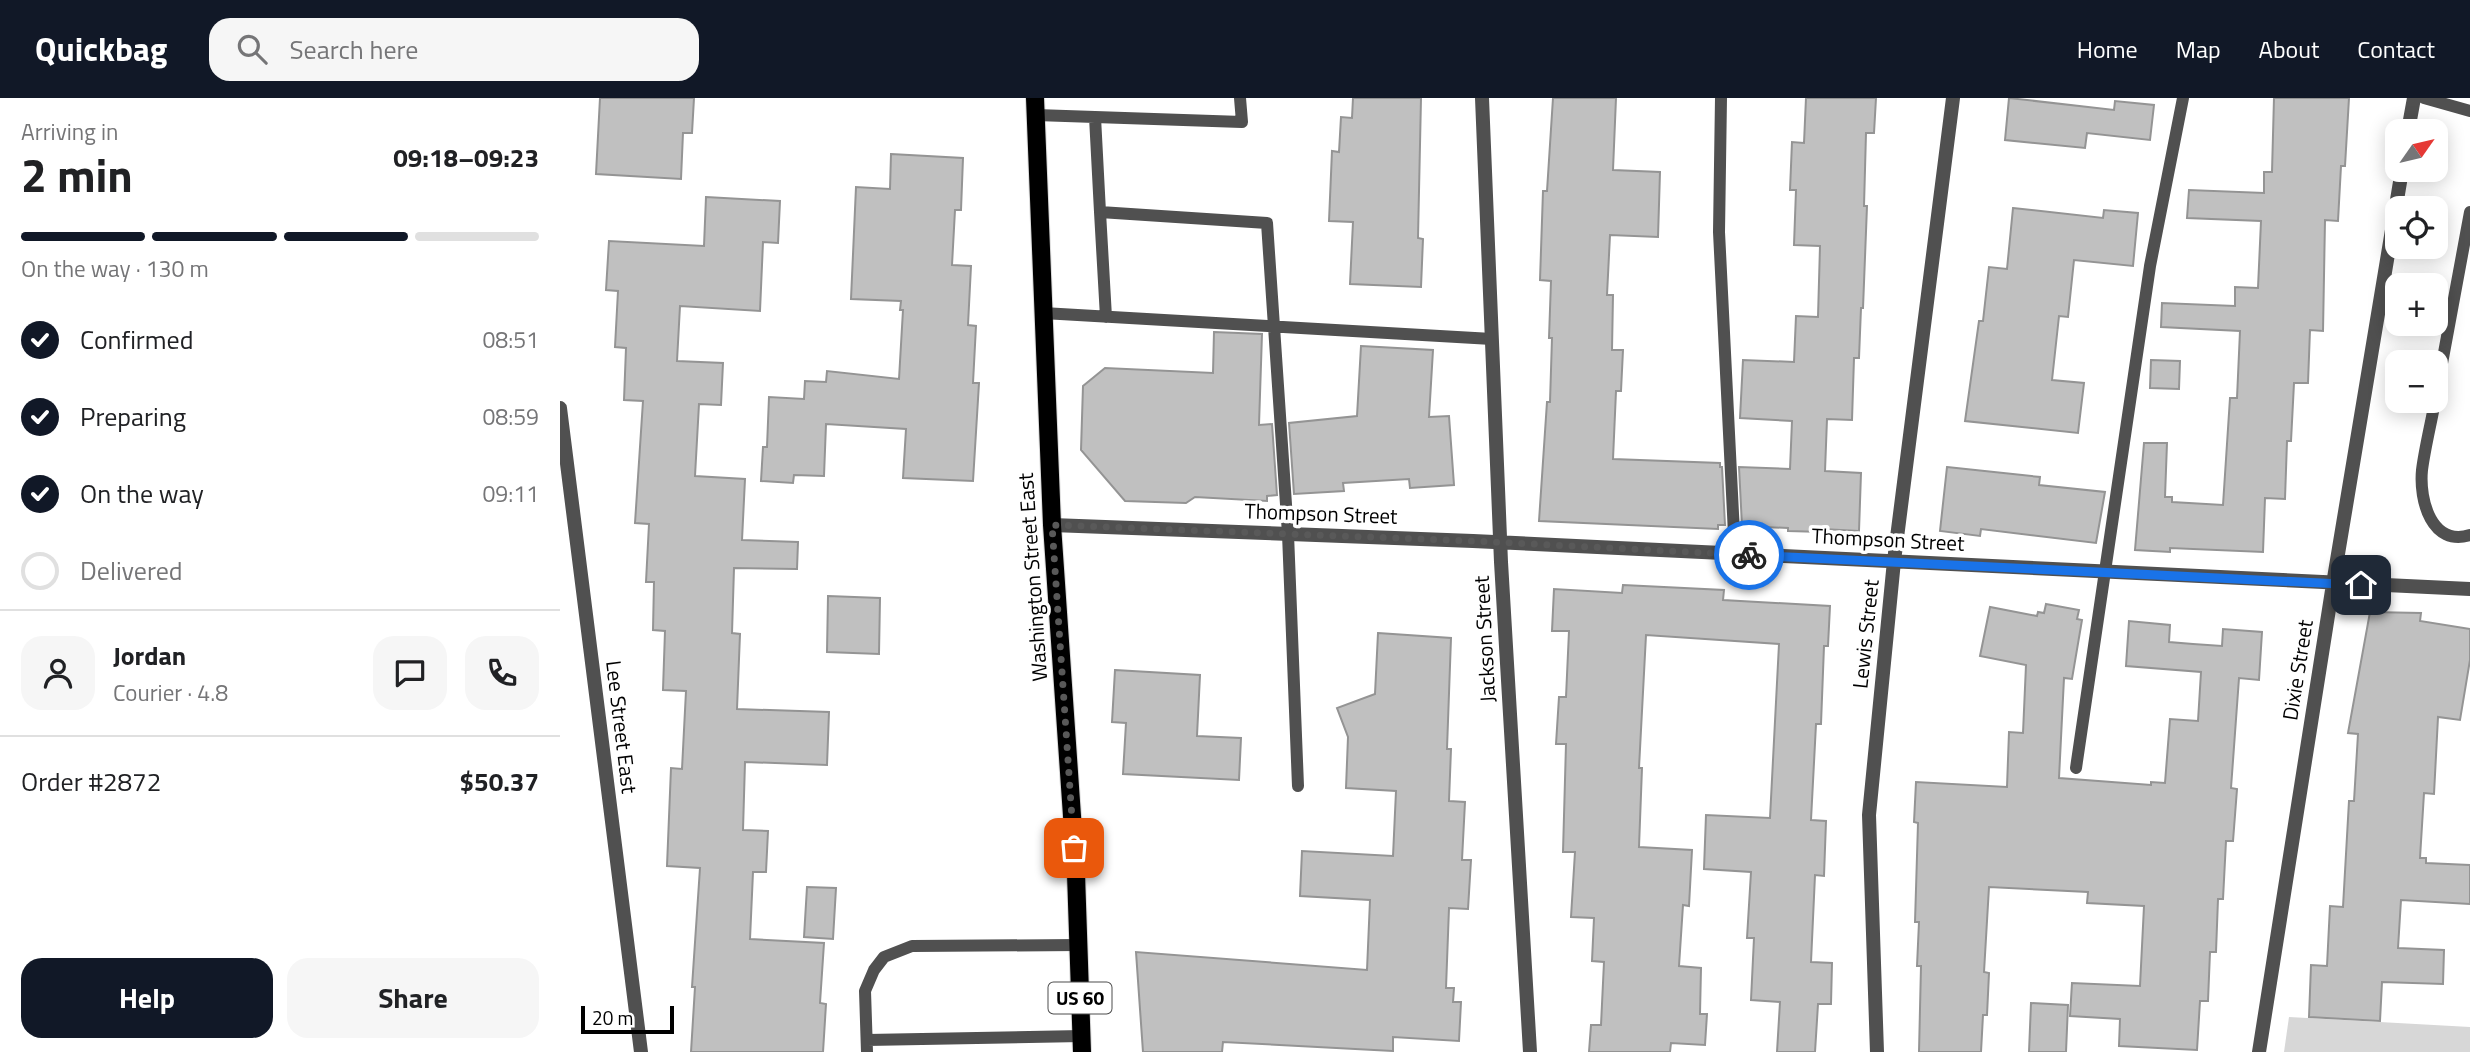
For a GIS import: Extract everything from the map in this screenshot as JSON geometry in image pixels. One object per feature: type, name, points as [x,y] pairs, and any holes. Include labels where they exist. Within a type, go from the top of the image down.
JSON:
[{"type":"main road","name":"Washington Street East","points":[[1035,106],[1052,525],[1076,874],[1082,1044]]},
{"type":"street","name":"Jackson Street","points":[[1482,98],[1500,542],[1530,1052]]},
{"type":"street","name":"Lewis Street","points":[[1877,1052],[1869,815],[1894,561],[1953,98]]},
{"type":"street","points":[[2410,119],[2414,98]]},
{"type":"street","name":"Dixie Street","points":[[2259,1052],[2400,182]]},
{"type":"street","name":"Lee Street East","points":[[560,408],[641,1052]]},
{"type":"street","name":"Thompson Street","points":[[1052,525],[1500,542],[2470,589]]},
{"type":"lane","points":[[1035,106],[1095,117],[1241,122],[1241,98]]},
{"type":"lane","points":[[1721,98],[1719,232],[1735,554]]},
{"type":"lane","points":[[2076,768],[2150,266],[2183,98]]},
{"type":"lane","points":[[2424,98],[2470,111]]},
{"type":"lane","points":[[1095,117],[1106,317]]},
{"type":"lane","points":[[1100,212],[1267,223],[1288,534],[1298,786]]},
{"type":"lane","points":[[2445,350],[2470,212]]},
{"type":"lane","points":[[1043,313],[1492,339]]},
{"type":"lane","points":[[2433,413],[2422,473],[2429,520],[2443,534],[2460,538],[2470,535]]},
{"type":"lane","points":[[1079,945],[912,946],[884,957],[874,970],[865,991],[867,1046],[1082,1044]]},
{"type":"shaded area","points":[[2289,1017],[2470,1027],[2470,1052],[2284,1052]]},
{"type":"building","points":[[600,98],[694,98],[692,133],[683,133],[681,179],[596,174]]},
{"type":"building","points":[[1353,98],[1421,98],[1418,238],[1423,239],[1421,287],[1350,284],[1353,222],[1329,221],[1332,151],[1339,152],[1341,117],[1352,118]]},
{"type":"building","points":[[1553,98],[1616,98],[1613,170],[1660,172],[1658,237],[1610,235],[1607,295],[1613,295],[1612,350],[1623,350],[1621,391],[1616,391],[1613,459],[1720,463],[1725,525],[1718,525],[1718,529],[1539,521],[1547,402],[1550,402],[1551,281],[1540,280],[1543,191],[1547,191]]},
{"type":"building","points":[[1806,98],[1876,98],[1874,133],[1866,133],[1864,206],[1867,206],[1863,308],[1859,358],[1854,358],[1852,420],[1827,419],[1825,471],[1861,473],[1859,531],[1788,531],[1788,528],[1742,526],[1739,467],[1790,469],[1792,421],[1740,418],[1743,360],[1794,362],[1796,316],[1818,317],[1820,246],[1794,245],[1796,190],[1790,190],[1792,142],[1804,143]]},
{"type":"building","points":[[2009,98],[2114,110],[2115,101],[2154,105],[2150,140],[2087,133],[2085,148],[2005,140]]},
{"type":"building","points":[[2274,98],[2349,98],[2338,221],[2325,220],[2323,331],[2310,330],[2308,383],[2294,383],[2291,441],[2287,441],[2285,499],[2265,498],[2263,552],[2170,548],[2170,552],[2135,550],[2144,443],[2167,443],[2165,497],[2172,497],[2172,502],[2223,505],[2230,398],[2237,398],[2240,331],[2161,327],[2162,303],[2235,306],[2235,287],[2258,288],[2261,221],[2187,218],[2189,190],[2264,193],[2264,172],[2272,172]]},
{"type":"building","points":[[891,154],[963,158],[961,210],[955,210],[952,265],[971,266],[968,325],[976,326],[973,383],[979,383],[973,481],[903,478],[906,429],[826,424],[824,476],[794,475],[793,483],[761,481],[763,447],[767,447],[769,397],[804,399],[805,381],[826,382],[827,371],[899,379],[903,310],[900,310],[901,301],[851,299],[856,187],[890,189]]},
{"type":"building","points":[[706,197],[780,201],[778,243],[763,242],[760,311],[680,306],[677,361],[723,363],[721,405],[699,404],[695,476],[745,479],[742,540],[798,542],[797,569],[734,568],[732,633],[740,634],[737,709],[829,712],[827,765],[745,762],[743,830],[768,831],[766,872],[753,872],[750,939],[824,943],[820,1003],[826,1004],[823,1052],[691,1052],[695,987],[692,987],[700,868],[667,866],[671,768],[682,769],[686,691],[663,690],[665,631],[653,630],[654,582],[646,582],[649,524],[635,523],[643,401],[624,400],[626,348],[615,347],[618,291],[606,290],[609,241],[704,246]]},
{"type":"building","points":[[2013,208],[2103,218],[2104,210],[2138,213],[2133,266],[2074,260],[2068,317],[2059,316],[2052,380],[2084,383],[2078,433],[1965,421],[1979,321],[1983,321],[1989,267],[2007,269]]},
{"type":"building","points":[[1214,332],[1262,334],[1259,425],[1272,424],[1277,495],[1267,496],[1267,501],[1195,497],[1186,503],[1125,501],[1081,450],[1083,386],[1105,368],[1213,373]]},
{"type":"building","points":[[1361,346],[1433,350],[1429,417],[1449,416],[1454,485],[1410,488],[1409,479],[1343,483],[1344,491],[1294,494],[1289,423],[1357,416]]},
{"type":"building","points":[[2151,360],[2180,361],[2179,389],[2150,388]]},
{"type":"building","points":[[1947,467],[2040,477],[2039,485],[2105,492],[2096,543],[1981,529],[1980,536],[1940,531]]},
{"type":"building","points":[[1623,585],[1724,590],[1723,600],[1830,606],[1828,646],[1824,646],[1821,724],[1816,724],[1811,820],[1826,821],[1824,876],[1815,875],[1811,962],[1832,963],[1831,1004],[1818,1004],[1815,1052],[1777,1052],[1780,1002],[1751,1000],[1754,938],[1747,938],[1751,872],[1704,869],[1706,815],[1770,818],[1779,644],[1646,635],[1639,768],[1642,768],[1639,847],[1692,850],[1689,906],[1683,905],[1679,966],[1701,968],[1700,1014],[1707,1014],[1705,1045],[1671,1043],[1670,1052],[1589,1052],[1591,1025],[1601,1025],[1604,962],[1592,961],[1594,918],[1571,917],[1575,852],[1563,852],[1566,744],[1556,744],[1559,697],[1566,697],[1569,631],[1552,631],[1554,589],[1622,593]]},
{"type":"building","points":[[828,596],[880,598],[879,654],[827,652]]},
{"type":"building","points":[[2046,604],[2079,610],[2077,619],[2082,620],[2072,679],[2064,678],[2059,778],[2151,785],[2151,782],[2165,783],[2170,719],[2198,721],[2201,672],[2126,666],[2129,621],[2170,625],[2169,642],[2193,644],[2222,646],[2223,629],[2262,632],[2259,680],[2239,678],[2231,788],[2237,789],[2233,841],[2226,841],[2223,899],[2218,899],[2216,952],[2210,952],[2208,1001],[2200,1001],[2197,1050],[2119,1046],[2120,1019],[2070,1016],[2072,983],[2140,986],[2144,906],[2087,903],[2088,892],[1989,887],[1984,972],[1989,973],[1987,1015],[1983,1015],[1981,1052],[1919,1052],[1921,966],[1917,966],[1919,922],[1915,922],[1918,823],[1914,822],[1916,782],[2007,787],[2009,732],[2023,733],[2026,665],[1980,656],[1990,607],[2037,616],[2038,612],[2044,613]]},
{"type":"building","points":[[2370,612],[2421,613],[2420,621],[2470,629],[2470,660],[2460,720],[2438,717],[2434,794],[2424,793],[2420,858],[2426,858],[2426,863],[2470,865],[2470,904],[2401,900],[2398,948],[2444,950],[2443,984],[2382,982],[2380,1021],[2309,1017],[2311,965],[2327,966],[2330,906],[2343,907],[2349,801],[2354,801],[2358,734],[2348,733]]},
{"type":"building","points":[[1378,633],[1451,638],[1447,749],[1451,749],[1449,801],[1465,802],[1462,860],[1471,860],[1468,909],[1449,908],[1446,988],[1454,988],[1453,1002],[1461,1002],[1459,1041],[1393,1037],[1393,1051],[1223,1042],[1222,1052],[1143,1052],[1136,952],[1367,970],[1370,900],[1300,896],[1302,851],[1393,856],[1396,791],[1346,788],[1348,737],[1337,708],[1375,694]]},
{"type":"building","points":[[1115,670],[1200,675],[1197,736],[1241,738],[1239,780],[1123,774],[1126,723],[1112,722]]},
{"type":"building","points":[[807,887],[836,888],[833,939],[804,937]]},
{"type":"building","points":[[2031,1003],[2068,1005],[2066,1052],[2029,1052]]},
{"type":"way so far","points":[[1074,848],[1052,525],[1473,541],[1749,555]]},
{"type":"route","points":[[1749,555],[2361,585]]}]
